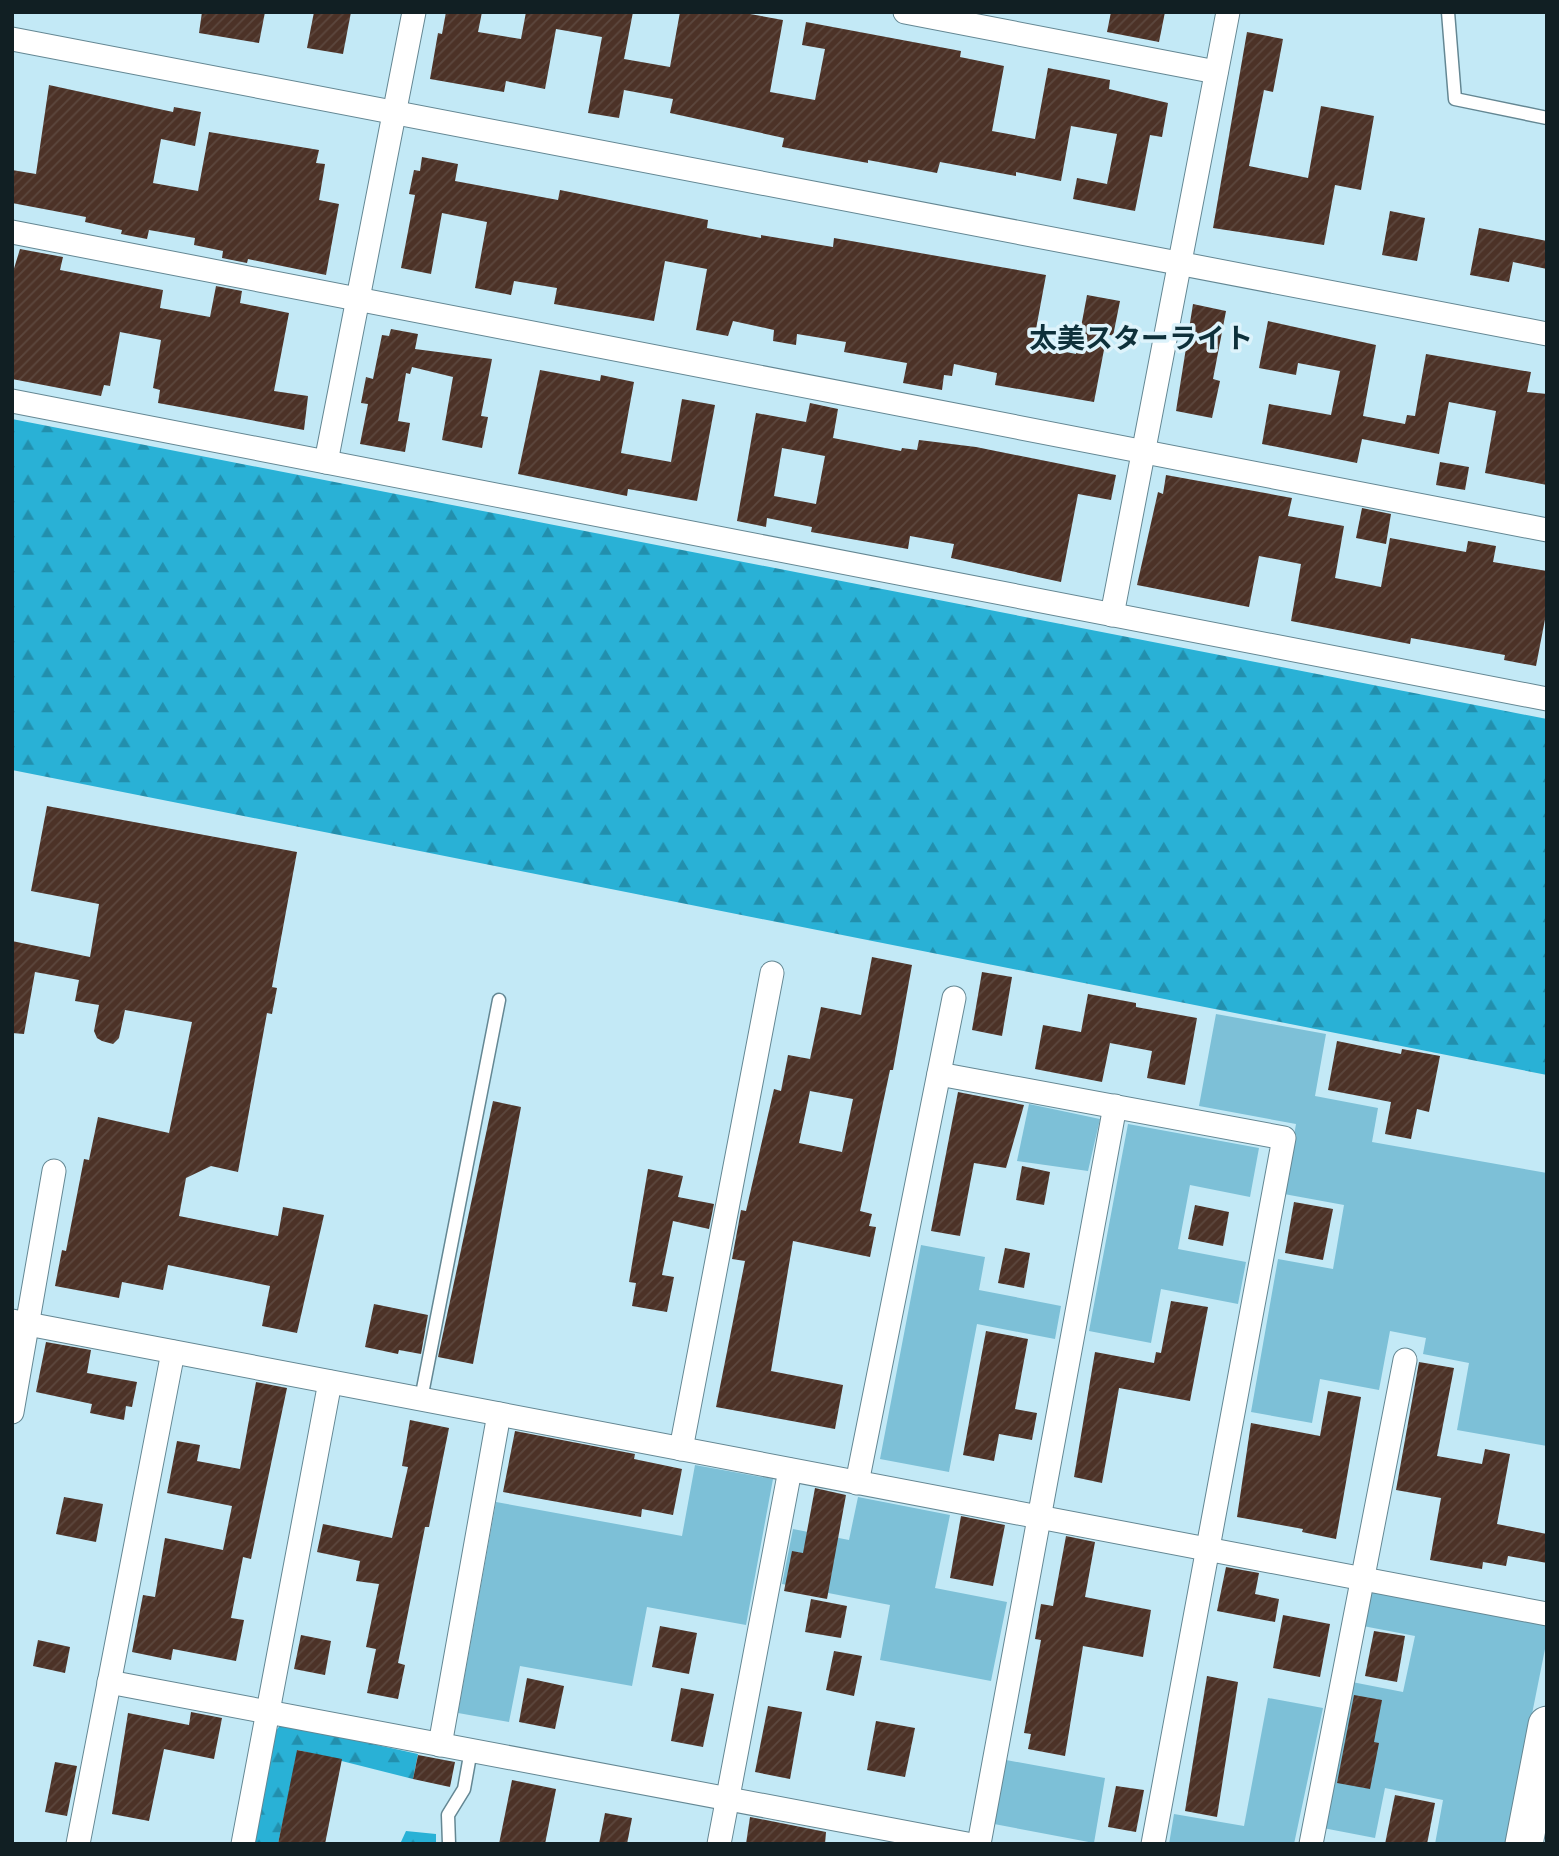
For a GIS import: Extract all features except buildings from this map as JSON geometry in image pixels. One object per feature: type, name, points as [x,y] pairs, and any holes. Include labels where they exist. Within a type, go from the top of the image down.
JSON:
[{"type":"main road","points":[[1524,1844],[1547,1725]]},
{"type":"street","points":[[326,462],[414,12]]},
{"type":"street","points":[[905,12],[1216,72]]},
{"type":"street","points":[[1112,615],[1228,12]]},
{"type":"street","points":[[12,39],[1547,334]]},
{"type":"street","points":[[12,232],[1547,530]]},
{"type":"street","points":[[12,401],[1547,699]]},
{"type":"street","points":[[681,1449],[772,973]]},
{"type":"street","points":[[857,1483],[954,998]]},
{"type":"street","points":[[939,1074],[1284,1138],[1153,1844]]},
{"type":"street","points":[[979,1844],[1115,1106]]},
{"type":"street","points":[[12,1412],[20,1323],[54,1171]]},
{"type":"street","points":[[20,1323],[1547,1614]]},
{"type":"street","points":[[78,1844],[173,1352]]},
{"type":"street","points":[[1311,1844],[1405,1360]]},
{"type":"street","points":[[243,1844],[330,1382]]},
{"type":"street","points":[[440,1745],[499,1414]]},
{"type":"street","points":[[719,1844],[790,1470]]},
{"type":"street","points":[[109,1682],[967,1844]]},
{"type":"lane","points":[[1448,12],[1455,99],[1547,118]]},
{"type":"lane","points":[[421,1399],[499,1000]]},
{"type":"lane","points":[[449,1844],[447,1815],[464,1789],[471,1751]]},
{"type":"shaded area","points":[[1216,1014],[1326,1034],[1315,1096],[1378,1108],[1372,1142],[1547,1173],[1547,1446],[1457,1430],[1469,1363],[1423,1354],[1426,1338],[1390,1331],[1379,1390],[1320,1379],[1312,1423],[1251,1412],[1278,1259],[1333,1269],[1344,1205],[1284,1194],[1296,1124],[1199,1106]]},
{"type":"shaded area","points":[[1029,1104],[1100,1119],[1088,1171],[1017,1161]]},
{"type":"shaded area","points":[[1128,1124],[1259,1148],[1250,1197],[1190,1185],[1178,1249],[1246,1262],[1238,1304],[1161,1289],[1151,1343],[1089,1331]]},
{"type":"shaded area","points":[[921,1245],[985,1257],[979,1290],[1061,1306],[1055,1339],[977,1324],[949,1472],[880,1459]]},
{"type":"shaded area","points":[[695,1465],[773,1479],[746,1625],[647,1607],[632,1686],[520,1666],[509,1722],[458,1713],[496,1502],[682,1536]]},
{"type":"shaded area","points":[[858,1497],[950,1515],[935,1588],[1007,1602],[991,1681],[880,1660],[890,1605],[782,1584],[793,1529],[849,1540]]},
{"type":"shaded area","points":[[1370,1590],[1547,1625],[1547,1639],[1506,1844],[1435,1844],[1443,1800],[1385,1788],[1375,1838],[1323,1828],[1352,1682],[1403,1692],[1415,1636],[1363,1626]]},
{"type":"shaded area","points":[[1268,1698],[1323,1708],[1294,1844],[1169,1844],[1174,1814],[1244,1826]]},
{"type":"shaded area","points":[[1006,1760],[1105,1778],[1094,1843],[994,1824]]},
{"type":"green space","points":[[12,419],[1547,719],[1547,1075],[12,770]]},
{"type":"green space","points":[[281,1724],[418,1754],[413,1779],[298,1750],[278,1844],[251,1844],[270,1739]]},
{"type":"green space","points":[[406,1831],[436,1834],[436,1844],[400,1844]]},
{"type":"district","name":"太美スターライト","points":[[1141,338]]}]
